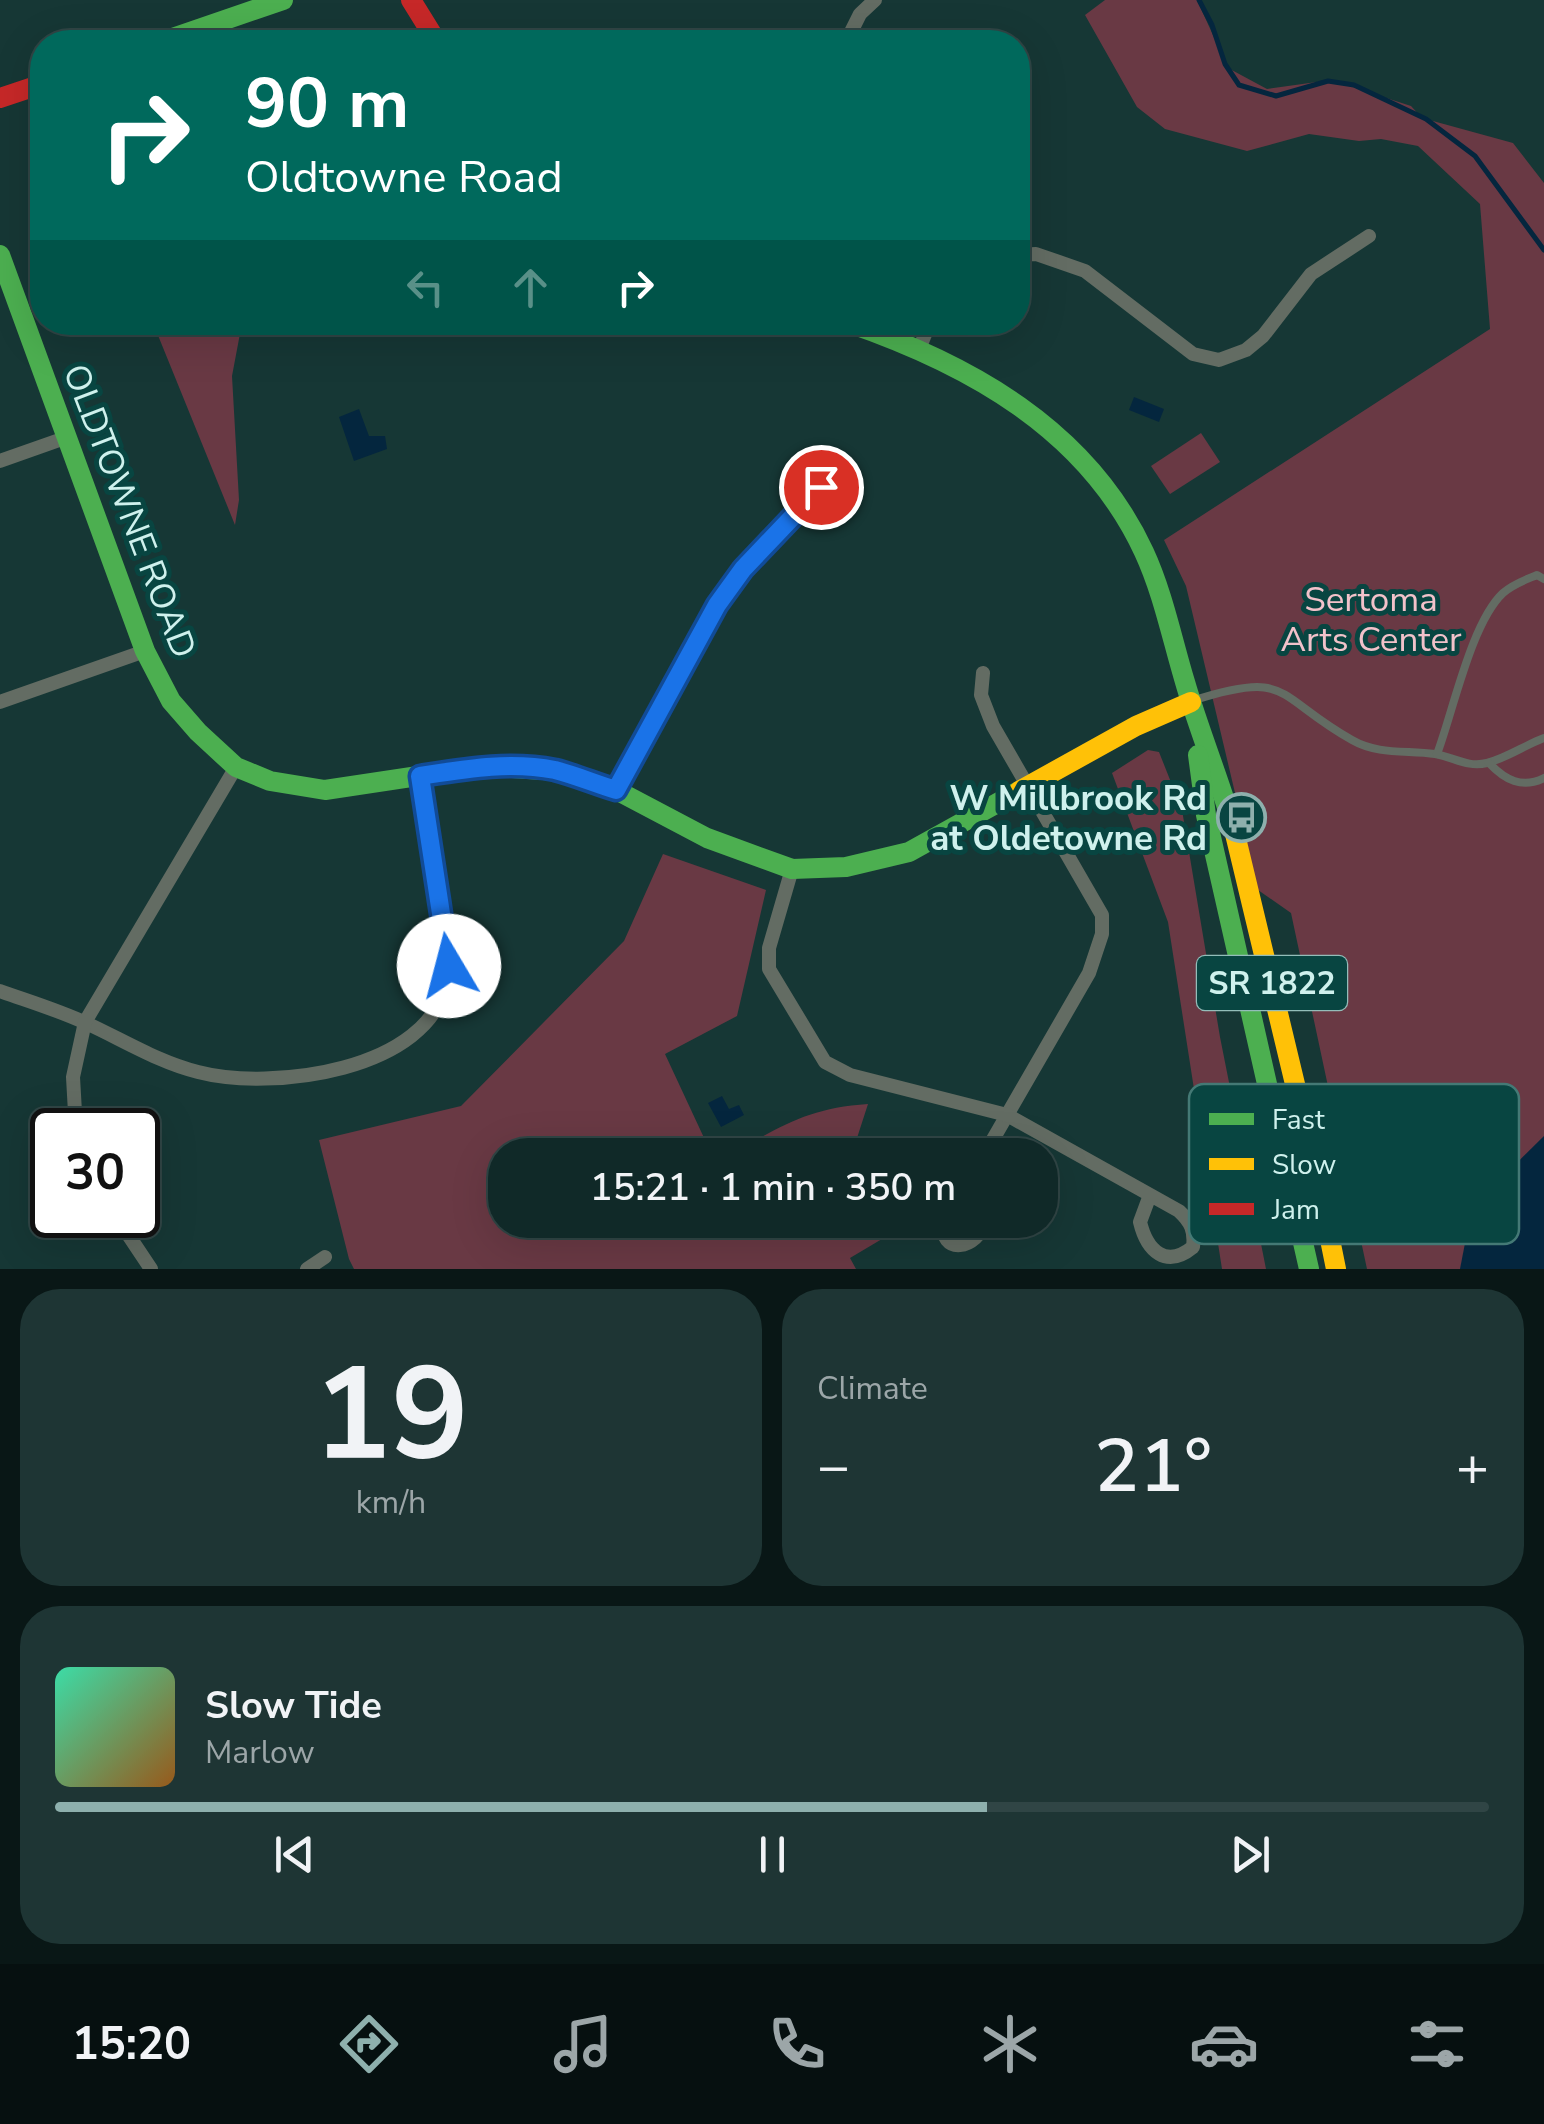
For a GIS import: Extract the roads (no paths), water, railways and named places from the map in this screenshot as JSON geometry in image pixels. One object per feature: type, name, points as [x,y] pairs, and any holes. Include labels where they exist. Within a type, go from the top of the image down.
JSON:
[{"type":"main road","points":[[197,30],[283,0]]},
{"type":"main road","points":[[411,0],[430,30]]},
{"type":"main road","points":[[0,98],[30,88]]},
{"type":"main road","name":"OLDTOWNE ROAD","points":[[0,255],[145,650],[172,701],[236,768],[270,781],[325,790],[484,766],[558,771],[616,790],[707,838],[792,869],[846,866],[909,852],[1136,726],[1190,702]]},
{"type":"main road","name":"SR 1822","points":[[884,335],[920,347],[1003,390],[1040,417],[1084,462],[1138,538],[1162,590],[1190,702],[1230,817],[1295,1084]]},
{"type":"main road","name":"SR 1822","points":[[1190,702],[1206,815],[1268,1084]]},
{"type":"main road","name":"SR 1822","points":[[1304,1244],[1310,1269]]},
{"type":"main road","name":"SR 1822","points":[[1330,1244],[1336,1269]]},
{"type":"street","points":[[852,30],[860,14],[874,0]]},
{"type":"street","points":[[1030,254],[1085,271],[1193,354],[1218,360],[1246,350],[1263,336],[1311,274],[1369,236]]},
{"type":"street","points":[[920,347],[925,335]]},
{"type":"street","points":[[0,461],[65,438]]},
{"type":"street","points":[[616,790],[717,605],[743,569],[821,487]]},
{"type":"street","points":[[0,702],[145,650]]},
{"type":"street","points":[[983,673],[982,694],[993,726],[1102,916],[1102,934],[1088,973],[994,1138]]},
{"type":"street","points":[[75,1108],[74,1077],[85,1022],[236,768]]},
{"type":"street","points":[[0,991],[85,1022],[161,1059],[226,1077],[282,1077],[346,1068],[393,1049],[428,1020],[440,1004],[449,966],[420,776]]},
{"type":"street","points":[[792,869],[769,948],[768,968],[825,1062],[850,1074],[1007,1114],[1180,1211],[1189,1220]]},
{"type":"street","points":[[1150,1196],[1140,1222],[1152,1251],[1163,1258],[1174,1258],[1192,1244]]},
{"type":"street","points":[[131,1238],[151,1269]]},
{"type":"street","points":[[946,1238],[955,1246],[964,1246],[975,1238]]},
{"type":"street","points":[[307,1269],[326,1256]]},
{"type":"lane","points":[[1438,754],[1468,658],[1499,597],[1513,585],[1537,575],[1544,580]]},
{"type":"lane","points":[[1190,702],[1240,686],[1271,687],[1290,696],[1355,743],[1390,752],[1438,754],[1470,766],[1489,763],[1544,738]]},
{"type":"lane","points":[[1489,763],[1513,782],[1528,785],[1544,778]]},
{"type":"water","points":[[1134,397],[1164,409],[1159,422],[1129,410]]},
{"type":"water","points":[[359,409],[369,436],[385,436],[387,449],[354,461],[339,417]]},
{"type":"water","points":[[722,1096],[729,1109],[739,1105],[744,1115],[721,1127],[708,1103]]},
{"type":"water","points":[[1544,1136],[1544,1269],[1460,1269],[1465,1244],[1519,1244],[1519,1161]]},
{"type":"waterway","points":[[1199,0],[1225,64],[1239,85],[1276,96],[1328,81],[1354,85],[1426,119],[1475,156],[1544,250]]},
{"type":"place","name":"W Millbrook Rd at Oldetowne Rd","points":[[1242,818]]},
{"type":"park label","name":"Sertoma Arts Center","points":[[1371,619]]}]
